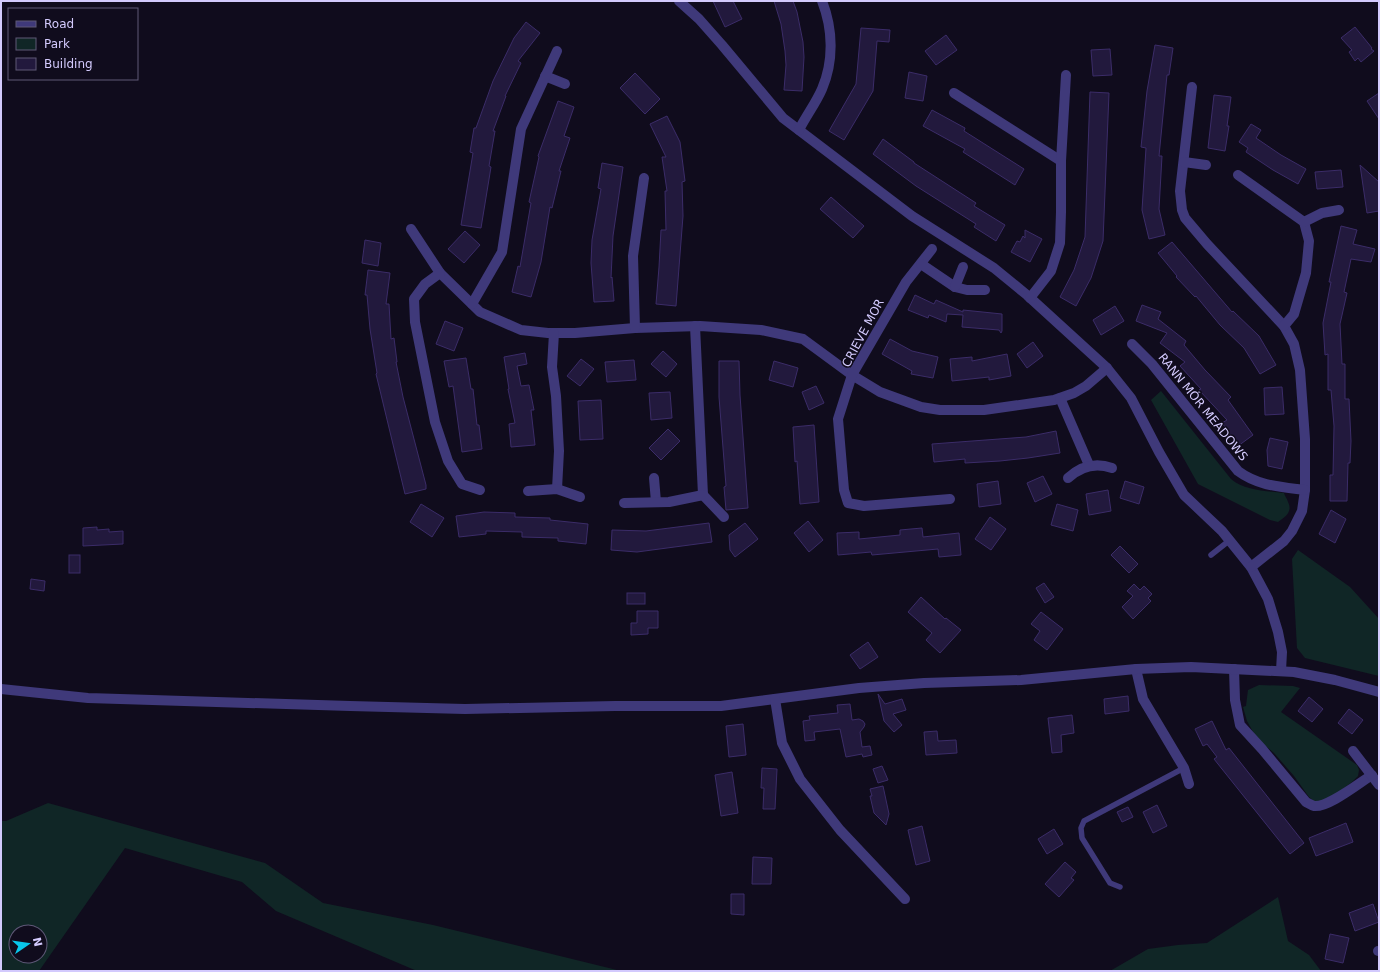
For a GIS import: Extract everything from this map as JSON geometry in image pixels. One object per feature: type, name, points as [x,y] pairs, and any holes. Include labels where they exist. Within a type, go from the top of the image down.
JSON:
[{"type":"street","points":[[679,1],[699,19],[783,118],[912,216],[994,268],[1030,298],[1107,368],[1131,398],[1184,495],[1222,531],[1251,567],[1268,600],[1278,632],[1282,652],[1281,671]]},
{"type":"street","points":[[798,130],[822,89],[829,65],[831,37],[828,16],[822,1]]},
{"type":"street","points":[[472,304],[502,252],[521,129],[557,51]]},
{"type":"street","points":[[1030,298],[1051,271],[1060,243],[1061,160],[1066,75]]},
{"type":"street","points":[[545,76],[565,84]]},
{"type":"street","points":[[1192,87],[1180,191],[1182,210],[1185,218],[1207,244],[1284,326],[1294,344],[1300,370],[1305,439],[1302,511],[1292,531],[1284,541],[1251,567]]},
{"type":"street","points":[[954,93],[1061,160]]},
{"type":"street","points":[[1184,162],[1206,165]]},
{"type":"street","points":[[1238,175],[1304,222],[1309,241],[1306,273],[1294,314],[1284,326]]},
{"type":"street","points":[[635,328],[633,256],[644,178]]},
{"type":"street","points":[[1304,222],[1322,213],[1338,210]]},
{"type":"street","points":[[411,229],[440,273],[480,312],[521,330],[575,333],[635,328],[695,326],[761,330],[803,339],[852,375],[838,419],[844,490],[848,503],[864,506],[950,499]]},
{"type":"street","name":"CRIEVE MOR","points":[[932,249],[906,282],[852,375],[880,392],[921,407],[940,410],[984,410],[1060,398],[1086,386],[1107,368]]},
{"type":"street","points":[[921,264],[955,287],[967,290],[986,290]]},
{"type":"street","points":[[955,287],[963,267]]},
{"type":"street","points":[[440,273],[424,284],[414,299],[415,322],[435,422],[448,461],[462,484],[480,490]]},
{"type":"street","points":[[695,326],[703,495],[724,517]]},
{"type":"street","points":[[554,333],[552,367],[559,451],[557,489]]},
{"type":"street","name":"RANN MÓR MEADOWS","points":[[1132,344],[1152,364],[1238,471],[1246,478],[1268,486],[1304,490]]},
{"type":"street","points":[[1060,398],[1088,465]]},
{"type":"street","points":[[1068,478],[1074,472],[1088,465],[1101,465],[1112,468]]},
{"type":"street","points":[[654,478],[656,502]]},
{"type":"street","points":[[528,492],[557,489],[580,496]]},
{"type":"street","points":[[624,503],[669,502],[703,495]]},
{"type":"street","points":[[1,689],[88,698],[465,709],[615,706],[720,706],[866,687],[924,683],[1021,680],[1136,669],[1191,668],[1294,672],[1335,680],[1379,692]]},
{"type":"street","points":[[1136,669],[1143,699],[1184,768],[1189,784]]},
{"type":"street","points":[[1234,669],[1235,700],[1240,725],[1306,802],[1314,806],[1327,803],[1339,797],[1372,775]]},
{"type":"street","points":[[775,699],[782,742],[800,779],[840,830],[905,899]]},
{"type":"street","points":[[1353,750],[1379,785]]},
{"type":"lane","points":[[1211,555],[1230,540]]},
{"type":"lane","points":[[1120,887],[1110,883],[1082,838],[1080,828],[1084,821],[1184,768]]},
{"type":"green space","points":[[1161,391],[1231,479],[1249,488],[1284,493],[1290,509],[1286,516],[1278,522],[1270,520],[1198,484],[1151,400]]},
{"type":"green space","points":[[1298,550],[1350,587],[1379,619],[1379,676],[1305,658],[1297,648],[1292,559]]},
{"type":"green space","points":[[1259,685],[1293,686],[1300,688],[1281,712],[1357,765],[1359,770],[1358,776],[1334,796],[1315,802],[1309,797],[1294,776],[1274,753],[1257,739],[1247,721],[1243,707],[1246,706],[1248,690]]},
{"type":"green space","points":[[48,803],[265,863],[323,903],[433,925],[621,971],[417,971],[276,911],[242,882],[125,848],[48,958],[48,924],[8,924],[8,964],[44,964],[39,971],[1,971],[1,821],[6,821]]},
{"type":"green space","points":[[1278,897],[1288,941],[1309,955],[1321,971],[1110,971],[1148,949],[1207,943]]},
{"type":"building","points":[[713,1],[733,1],[742,19],[725,27]]},
{"type":"building","points":[[774,1],[793,1],[797,12],[803,42],[804,57],[802,91],[784,90],[786,65],[785,51],[781,24]]},
{"type":"building","points":[[526,22],[540,33],[518,61],[521,63],[505,96],[493,131],[495,131],[489,166],[491,167],[481,228],[461,225],[473,153],[470,152],[474,128],[476,128],[493,81],[514,38]]},
{"type":"building","points":[[1355,27],[1374,51],[1361,62],[1358,58],[1355,61],[1349,52],[1352,50],[1341,38]]},
{"type":"building","points":[[861,28],[890,30],[889,42],[877,41],[873,91],[844,140],[829,131],[856,84]]},
{"type":"building","points":[[946,35],[957,50],[936,65],[925,51]]},
{"type":"building","points":[[1155,45],[1173,48],[1169,75],[1167,75],[1159,156],[1162,156],[1159,209],[1165,235],[1149,239],[1142,210],[1146,148],[1141,147],[1147,91]]},
{"type":"building","points":[[1110,49],[1112,75],[1093,76],[1091,50]]},
{"type":"building","points":[[909,72],[927,76],[923,101],[905,98]]},
{"type":"building","points":[[635,73],[660,99],[645,114],[620,88]]},
{"type":"building","points":[[1090,92],[1109,93],[1103,241],[1091,278],[1076,306],[1060,297],[1074,270],[1085,237]]},
{"type":"building","points":[[1379,93],[1379,119],[1367,101]]},
{"type":"building","points":[[1214,95],[1231,97],[1227,126],[1229,126],[1225,151],[1208,148]]},
{"type":"building","points":[[558,101],[574,107],[564,136],[570,138],[559,171],[561,171],[552,208],[550,207],[541,262],[531,297],[512,292],[518,266],[520,267],[531,203],[529,202],[538,156]]},
{"type":"building","points":[[932,110],[965,128],[964,131],[1024,169],[1015,185],[963,152],[965,149],[923,126]]},
{"type":"building","points":[[667,116],[680,142],[685,181],[682,182],[683,216],[676,306],[656,304],[661,230],[666,230],[665,191],[667,191],[662,157],[666,157],[650,124]]},
{"type":"building","points":[[1251,124],[1261,130],[1256,138],[1281,155],[1306,169],[1298,184],[1246,152],[1248,148],[1239,142]]},
{"type":"building","points":[[883,139],[914,163],[976,203],[974,206],[1005,225],[996,241],[974,227],[976,224],[916,186],[873,154]]},
{"type":"building","points":[[602,163],[623,167],[613,236],[611,278],[612,277],[614,301],[594,302],[591,263],[592,240],[601,189],[598,188]]},
{"type":"building","points":[[1360,165],[1379,182],[1379,211],[1367,213]]},
{"type":"building","points":[[1341,170],[1343,187],[1317,189],[1315,172]]},
{"type":"building","points":[[831,197],[864,226],[853,238],[820,209]]},
{"type":"building","points":[[1341,226],[1357,230],[1353,244],[1375,249],[1371,262],[1351,259],[1344,292],[1347,293],[1340,324],[1342,364],[1345,364],[1345,399],[1349,399],[1351,441],[1350,463],[1348,463],[1347,501],[1330,501],[1330,475],[1333,475],[1334,426],[1331,390],[1328,390],[1328,354],[1325,355],[1323,323],[1331,282],[1329,282]]},
{"type":"building","points":[[1025,230],[1042,239],[1030,262],[1011,252],[1017,241],[1020,242],[1023,236],[1025,238]]},
{"type":"building","points":[[465,231],[480,245],[464,263],[448,249]]},
{"type":"building","points":[[365,240],[381,243],[378,266],[362,263]]},
{"type":"building","points":[[1172,242],[1232,312],[1233,311],[1259,336],[1276,365],[1260,374],[1244,348],[1220,325],[1196,296],[1195,297],[1176,277],[1177,276],[1158,253]]},
{"type":"building","points":[[368,270],[390,273],[386,304],[389,304],[391,339],[394,338],[396,362],[403,397],[426,485],[426,489],[405,494],[376,374],[367,295],[365,295]]},
{"type":"building","points":[[915,295],[934,304],[936,300],[963,312],[963,310],[1002,314],[1002,331],[1001,333],[999,330],[962,327],[963,315],[947,314],[946,322],[929,315],[928,318],[908,310]]},
{"type":"building","points":[[1142,305],[1161,312],[1158,319],[1186,341],[1184,345],[1231,397],[1228,400],[1253,435],[1238,446],[1222,423],[1227,420],[1199,390],[1201,389],[1180,366],[1185,362],[1160,343],[1167,333],[1136,321]]},
{"type":"building","points":[[1115,306],[1124,321],[1101,335],[1093,320]]},
{"type":"building","points":[[445,321],[463,328],[454,351],[436,344]]},
{"type":"building","points":[[890,339],[912,351],[938,357],[933,378],[911,374],[912,371],[882,354]]},
{"type":"building","points":[[1033,342],[1043,356],[1027,368],[1017,354]]},
{"type":"building","points":[[663,351],[677,364],[666,377],[651,364]]},
{"type":"building","points":[[525,353],[527,364],[517,366],[521,386],[529,385],[534,410],[531,410],[535,445],[511,447],[509,424],[515,423],[508,389],[504,357]]},
{"type":"building","points":[[1007,354],[1011,376],[989,380],[989,377],[952,381],[950,359],[972,357],[972,361]]},
{"type":"building","points":[[466,358],[471,389],[473,389],[477,425],[479,425],[482,449],[462,452],[453,386],[449,387],[444,361]]},
{"type":"building","points":[[581,359],[594,369],[580,386],[567,376]]},
{"type":"building","points":[[634,360],[636,380],[607,382],[605,362]]},
{"type":"building","points":[[719,361],[739,361],[748,508],[726,510],[724,487],[726,486],[719,397]]},
{"type":"building","points":[[774,361],[798,368],[793,387],[769,380]]},
{"type":"building","points":[[816,386],[824,403],[809,410],[802,392]]},
{"type":"building","points":[[1282,387],[1284,414],[1265,415],[1264,388]]},
{"type":"building","points":[[670,392],[672,418],[651,420],[649,393]]},
{"type":"building","points":[[601,400],[603,439],[580,440],[578,401]]},
{"type":"building","points":[[814,425],[819,502],[800,504],[793,427]]},
{"type":"building","points":[[668,429],[680,441],[661,460],[649,448]]},
{"type":"building","points":[[1056,431],[1060,453],[1000,461],[965,463],[965,459],[934,462],[932,444],[1026,437]]},
{"type":"building","points":[[1270,438],[1288,442],[1282,469],[1268,466],[1267,450]]},
{"type":"building","points":[[1043,476],[1052,494],[1035,502],[1027,483]]},
{"type":"building","points":[[998,481],[1001,504],[979,507],[977,484]]},
{"type":"building","points":[[1125,481],[1144,487],[1139,504],[1120,498]]},
{"type":"building","points":[[1108,490],[1111,511],[1089,515],[1086,494]]},
{"type":"building","points":[[421,504],[444,518],[432,537],[410,522]]},
{"type":"building","points":[[1057,504],[1078,510],[1073,531],[1051,525]]},
{"type":"building","points":[[1331,510],[1346,519],[1335,543],[1319,534]]},
{"type":"building","points":[[484,512],[515,513],[515,517],[550,518],[550,520],[588,524],[586,544],[558,541],[558,538],[522,537],[522,532],[486,531],[486,534],[459,537],[456,516]]},
{"type":"building","points":[[990,517],[1006,529],[991,550],[975,539]]},
{"type":"building","points":[[808,521],[823,540],[809,552],[794,533]]},
{"type":"building","points":[[709,523],[712,542],[637,552],[611,550],[612,530],[646,531]]},
{"type":"building","points":[[745,523],[758,539],[735,557],[730,550],[729,535]]},
{"type":"building","points":[[97,527],[97,530],[109,529],[109,532],[123,531],[123,544],[83,546],[83,528]]},
{"type":"building","points":[[922,528],[923,537],[959,533],[961,555],[939,557],[938,549],[872,555],[871,552],[838,555],[837,533],[859,532],[859,539],[900,535],[900,530]]},
{"type":"building","points":[[1120,546],[1138,564],[1129,573],[1111,555]]},
{"type":"building","points":[[69,555],[80,555],[80,573],[69,573]]},
{"type":"building","points":[[31,579],[45,581],[44,591],[30,589]]},
{"type":"building","points":[[1044,583],[1054,597],[1045,603],[1036,588]]},
{"type":"building","points":[[1134,584],[1140,590],[1144,586],[1152,594],[1148,598],[1151,601],[1133,619],[1122,607],[1133,596],[1127,591]]},
{"type":"building","points":[[627,593],[645,593],[645,604],[627,604]]},
{"type":"building","points":[[921,597],[945,619],[946,618],[961,630],[940,653],[926,640],[932,633],[908,612]]},
{"type":"building","points":[[637,611],[658,611],[658,628],[648,628],[648,634],[631,635],[631,623],[637,623]]},
{"type":"building","points":[[1041,612],[1063,629],[1047,650],[1034,640],[1040,631],[1031,624]]},
{"type":"building","points":[[868,642],[878,657],[860,669],[850,655]]},
{"type":"building","points":[[878,694],[885,704],[902,699],[906,710],[893,714],[902,725],[894,732],[884,721]]},
{"type":"building","points":[[1128,696],[1129,711],[1105,714],[1104,699]]},
{"type":"building","points":[[1309,697],[1323,709],[1312,722],[1298,711]]},
{"type":"building","points":[[850,704],[852,720],[859,719],[865,724],[860,732],[862,747],[870,746],[872,755],[863,757],[862,754],[846,757],[840,729],[814,732],[815,740],[805,741],[803,721],[810,720],[809,716],[838,713],[837,705]]},
{"type":"building","points":[[1349,709],[1363,720],[1352,734],[1338,723]]},
{"type":"building","points":[[1072,715],[1074,733],[1061,735],[1062,752],[1052,753],[1048,718]]},
{"type":"building","points":[[1212,721],[1226,750],[1229,748],[1304,843],[1290,854],[1214,759],[1217,757],[1207,744],[1203,746],[1195,729]]},
{"type":"building","points":[[743,724],[746,755],[729,757],[726,726]]},
{"type":"building","points":[[937,731],[938,741],[956,740],[957,753],[926,755],[924,732]]},
{"type":"building","points":[[882,766],[888,780],[878,783],[873,769]]},
{"type":"building","points":[[762,768],[777,769],[775,809],[763,809],[764,788],[761,788]]},
{"type":"building","points":[[732,772],[738,813],[721,816],[715,775]]},
{"type":"building","points":[[883,786],[889,814],[886,825],[874,813],[870,796],[872,796],[870,789]]},
{"type":"building","points":[[1157,805],[1167,826],[1153,833],[1143,812]]},
{"type":"building","points":[[1128,807],[1133,817],[1122,822],[1117,812]]},
{"type":"building","points":[[1346,823],[1353,842],[1316,856],[1309,838]]},
{"type":"building","points":[[922,826],[930,861],[916,865],[908,830]]},
{"type":"building","points":[[1054,829],[1063,844],[1047,854],[1038,839]]},
{"type":"building","points":[[753,857],[772,858],[771,884],[752,884]]},
{"type":"building","points":[[1065,862],[1076,872],[1071,878],[1074,880],[1059,897],[1045,884]]},
{"type":"building","points":[[731,894],[744,894],[744,915],[731,914]]},
{"type":"building","points":[[1373,904],[1379,922],[1355,931],[1349,913]]},
{"type":"building","points":[[1330,934],[1349,938],[1343,963],[1325,959]]}]
